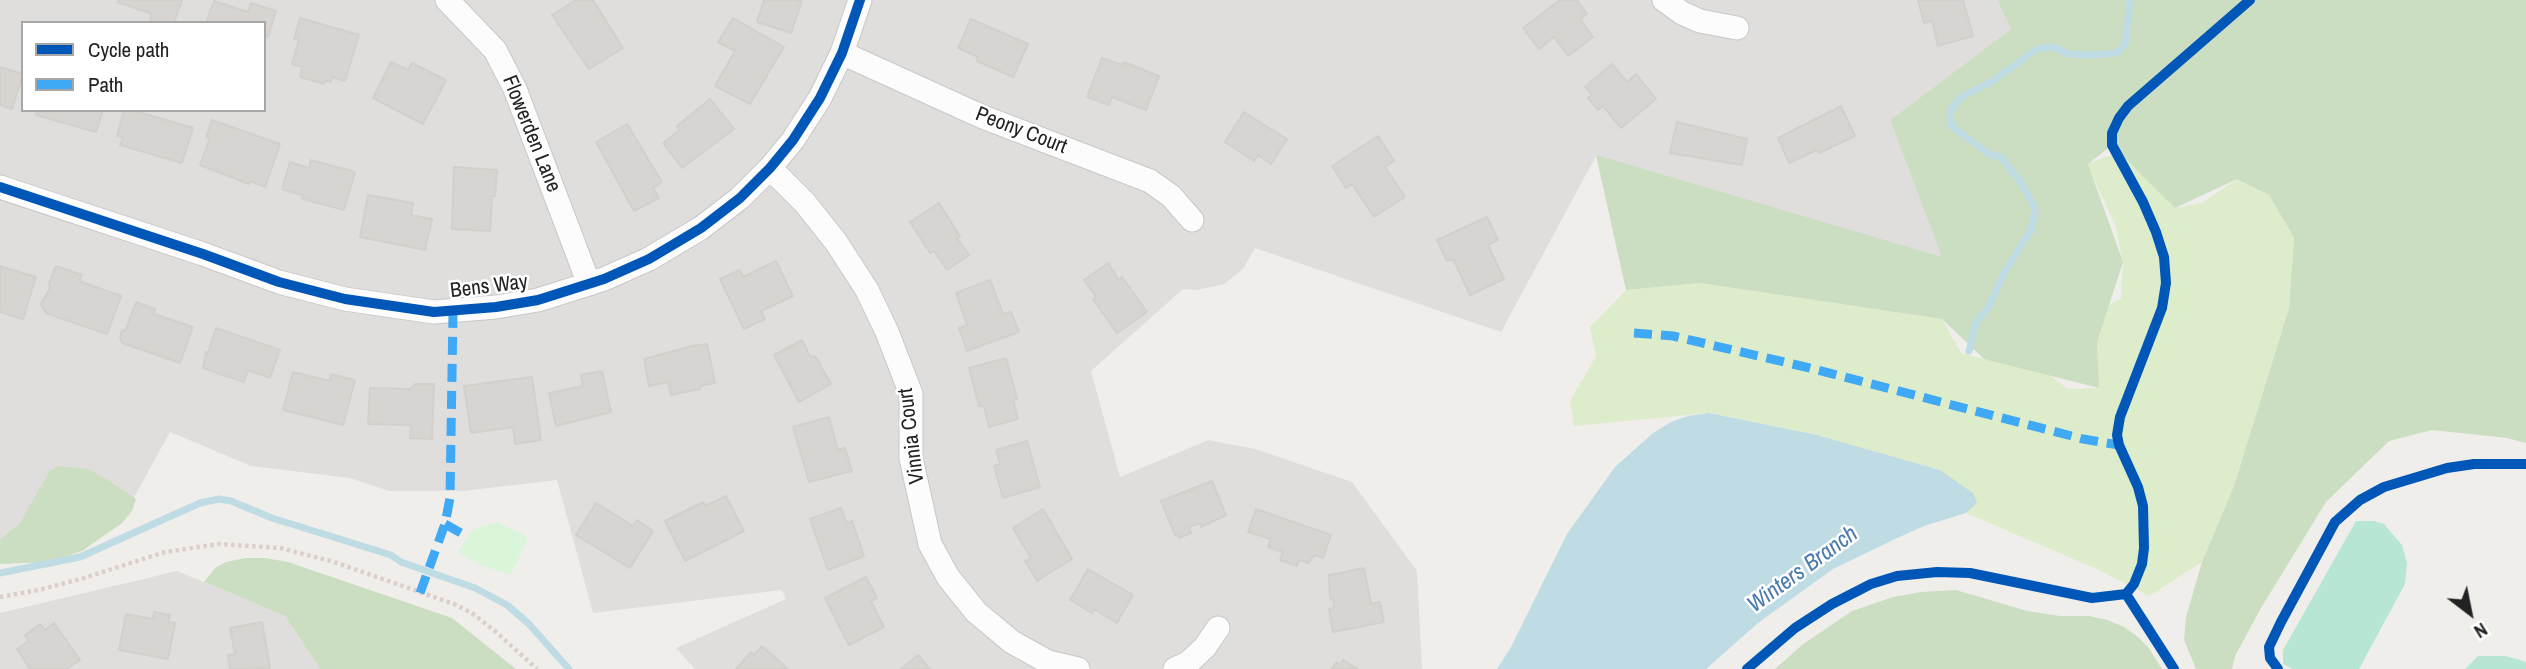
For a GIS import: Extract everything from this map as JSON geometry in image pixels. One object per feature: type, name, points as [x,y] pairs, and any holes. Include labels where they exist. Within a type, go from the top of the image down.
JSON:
[{"type":"street","name":"Flowerden Lane","points":[[447,0],[495,50],[516,89],[589,284]]},
{"type":"street","name":"Bens Way","points":[[0,187],[279,282],[345,299],[411,310],[453,312],[538,300],[589,284],[649,259],[701,228],[740,198],[770,168],[820,98],[842,53],[860,0]]},
{"type":"street","points":[[1664,0],[1682,13],[1700,21],[1737,28]]},
{"type":"street","name":"Peony Court","points":[[842,53],[983,117],[1150,181],[1171,196],[1192,220]]},
{"type":"street","name":"Vinnia Court","points":[[770,168],[805,203],[836,242],[867,290],[887,332],[911,394],[911,458],[930,544],[947,577],[976,612],[1012,642],[1048,662],[1078,669]]},
{"type":"street","points":[[1175,669],[1188,663],[1205,647],[1218,628]]},
{"type":"path","points":[[0,597],[40,590],[165,552],[219,544],[280,548],[334,562],[454,604],[472,613],[537,669]]},
{"type":"shaded area","points":[[0,0],[1997,0],[2011,29],[1890,120],[1943,258],[1596,156],[1501,332],[1255,248],[1243,269],[1224,284],[1197,290],[1183,289],[1091,371],[1120,477],[1208,440],[1255,449],[1352,482],[1417,571],[1422,669],[695,669],[676,648],[786,599],[782,590],[593,613],[557,480],[463,491],[389,491],[350,478],[251,466],[170,432],[132,501],[0,542]]},
{"type":"shaded area","points":[[177,571],[285,616],[320,669],[0,669],[0,613]]},
{"type":"green space","points":[[1997,0],[2526,0],[2526,443],[2507,438],[2432,430],[2389,441],[2326,502],[2261,608],[2235,656],[2232,669],[2196,669],[2184,640],[2186,617],[2202,562],[2234,486],[2289,308],[2294,238],[2269,195],[2237,179],[2175,208],[2112,145],[2088,164],[2123,262],[2097,342],[2099,388],[1984,359],[1942,319],[1700,283],[1626,290],[1596,155],[1942,257],[1890,120],[2011,29]]},
{"type":"green space","points":[[2135,146],[2175,208],[2202,203],[2237,179],[2269,195],[2294,238],[2289,308],[2234,486],[2202,562],[2149,596],[2099,570],[1966,513],[1977,503],[1940,470],[1817,435],[1709,413],[1574,426],[1570,401],[1596,356],[1590,327],[1626,290],[1700,283],[1942,319],[1961,353],[2040,368],[2068,389],[2098,388],[2097,342],[2087,319],[2121,298],[2123,262],[2115,224],[2087,164]]},
{"type":"green space","points":[[57,466],[88,469],[106,479],[136,499],[132,511],[122,523],[82,551],[50,562],[0,564],[0,540],[20,523],[49,472]]},
{"type":"green space","points":[[2356,521],[2384,524],[2402,545],[2407,563],[2405,584],[2359,669],[2293,669],[2283,664],[2283,650]]},
{"type":"green space","points":[[497,522],[528,537],[511,575],[480,565],[458,552],[472,530]]},
{"type":"green space","points":[[245,558],[288,562],[452,618],[516,669],[320,669],[285,616],[204,582],[215,568],[226,562]]},
{"type":"green space","points":[[1956,590],[2027,611],[2107,620],[2138,637],[2162,669],[1775,669],[1802,645],[1852,611],[1893,597]]},
{"type":"green space","points":[[2478,656],[2506,656],[2526,662],[2526,669],[2465,669]]},
{"type":"water","points":[[1709,413],[1817,435],[1940,470],[1973,493],[1977,503],[1966,513],[1924,526],[1833,569],[1758,623],[1706,669],[1497,669],[1511,647],[1567,534],[1615,467],[1653,433],[1671,422]]},
{"type":"building","points":[[182,0],[175,21],[150,21],[152,14],[118,2]]},
{"type":"building","points":[[576,0],[593,0],[623,48],[589,69],[552,15]]},
{"type":"building","points":[[764,0],[802,0],[791,33],[757,22]]},
{"type":"building","points":[[1560,0],[1577,0],[1587,14],[1580,19],[1593,37],[1568,56],[1554,37],[1539,49],[1523,28]]},
{"type":"building","points":[[1918,0],[1963,0],[1973,36],[1938,46],[1932,21],[1924,23]]},
{"type":"building","points":[[214,1],[248,12],[251,3],[276,11],[268,37],[266,21],[207,21]]},
{"type":"building","points":[[300,18],[359,35],[345,81],[332,77],[331,82],[325,80],[324,84],[300,77],[302,67],[292,64],[299,40],[294,39]]},
{"type":"building","points":[[733,18],[784,47],[750,104],[715,86],[735,51],[718,42]]},
{"type":"building","points":[[971,19],[1028,44],[1013,77],[977,61],[978,57],[958,48]]},
{"type":"building","points":[[1102,58],[1122,65],[1124,62],[1159,76],[1146,110],[1112,97],[1109,105],[1087,97]]},
{"type":"building","points":[[391,62],[408,70],[412,63],[446,80],[423,124],[373,98]]},
{"type":"building","points":[[1612,64],[1627,82],[1636,74],[1656,99],[1621,128],[1603,106],[1598,110],[1588,98],[1592,95],[1585,87]]},
{"type":"building","points":[[0,67],[21,73],[21,80],[12,109],[0,105]]},
{"type":"building","points":[[710,99],[734,129],[682,168],[663,143],[680,130],[677,126]]},
{"type":"building","points":[[1841,106],[1855,136],[1819,153],[1817,150],[1789,163],[1778,138]]},
{"type":"building","points":[[37,112],[102,112],[96,132],[36,115]]},
{"type":"building","points":[[123,112],[139,112],[193,128],[182,163],[120,145],[123,137],[117,136]]},
{"type":"building","points":[[1244,112],[1287,139],[1271,164],[1258,155],[1254,161],[1225,142]]},
{"type":"building","points":[[212,120],[280,144],[265,187],[250,181],[249,184],[200,165],[210,138],[206,137]]},
{"type":"building","points":[[1677,122],[1747,139],[1742,165],[1670,153]]},
{"type":"building","points":[[627,124],[662,182],[653,188],[659,198],[634,211],[596,142]]},
{"type":"building","points":[[1378,136],[1394,161],[1385,167],[1405,197],[1374,217],[1352,184],[1346,188],[1332,166]]},
{"type":"building","points":[[311,160],[355,172],[344,210],[303,199],[302,195],[282,189],[290,162],[309,168]]},
{"type":"building","points":[[454,167],[497,170],[490,231],[452,229]]},
{"type":"building","points":[[368,195],[413,203],[411,215],[432,219],[425,250],[360,237]]},
{"type":"building","points":[[939,203],[969,255],[947,270],[934,251],[930,253],[910,222]]},
{"type":"building","points":[[1487,217],[1498,240],[1488,245],[1504,279],[1470,295],[1453,259],[1447,261],[1437,240]]},
{"type":"building","points":[[776,261],[793,296],[761,311],[765,319],[744,329],[720,279],[740,270],[743,277]]},
{"type":"building","points":[[1108,263],[1119,280],[1122,277],[1147,312],[1117,333],[1093,299],[1096,297],[1084,280]]},
{"type":"building","points":[[0,266],[36,277],[23,319],[0,312]]},
{"type":"building","points":[[56,266],[82,275],[79,281],[121,296],[107,334],[46,313],[41,304],[50,288],[49,283]]},
{"type":"building","points":[[990,280],[1003,314],[1011,312],[1019,332],[967,351],[959,328],[967,325],[956,293]]},
{"type":"building","points":[[136,302],[155,309],[154,314],[193,327],[180,363],[122,343],[122,330],[125,331]]},
{"type":"building","points":[[216,328],[280,350],[270,378],[248,370],[244,382],[203,368]]},
{"type":"building","points":[[802,340],[811,358],[815,356],[831,384],[799,402],[774,355]]},
{"type":"building","points":[[707,344],[715,383],[671,395],[668,382],[649,386],[644,359]]},
{"type":"building","points":[[1006,358],[1017,399],[1013,400],[1018,419],[989,427],[984,406],[979,406],[969,368]]},
{"type":"building","points":[[602,371],[611,412],[556,426],[549,393],[583,386],[581,375]]},
{"type":"building","points":[[293,372],[330,381],[331,374],[355,380],[343,425],[283,410]]},
{"type":"building","points":[[532,377],[541,440],[515,444],[513,427],[471,433],[464,386]]},
{"type":"building","points":[[415,384],[434,384],[432,439],[410,438],[411,425],[368,424],[370,388],[411,389]]},
{"type":"building","points":[[829,417],[838,450],[845,448],[852,471],[809,482],[793,427]]},
{"type":"building","points":[[1027,441],[1040,487],[1003,498],[994,466],[1000,464],[996,450]]},
{"type":"building","points":[[1212,481],[1226,515],[1201,527],[1200,523],[1189,527],[1191,533],[1179,538],[1175,535],[1161,501]]},
{"type":"building","points":[[726,496],[744,531],[685,561],[665,521],[703,502],[705,506]]},
{"type":"building","points":[[596,503],[633,526],[637,520],[653,531],[630,568],[576,535]]},
{"type":"building","points":[[841,508],[847,523],[852,521],[864,556],[828,570],[810,519]]},
{"type":"building","points":[[1043,509],[1072,559],[1037,581],[1025,561],[1031,558],[1013,528]]},
{"type":"building","points":[[1256,509],[1331,535],[1323,558],[1315,555],[1308,563],[1299,560],[1297,566],[1280,560],[1283,552],[1268,547],[1271,539],[1248,532]]},
{"type":"building","points":[[1364,568],[1371,604],[1380,602],[1384,622],[1333,632],[1329,609],[1334,608],[1330,598],[1329,575]]},
{"type":"building","points":[[1088,569],[1133,595],[1117,623],[1094,609],[1092,613],[1070,600]]},
{"type":"building","points":[[866,577],[877,598],[871,601],[884,627],[849,645],[825,598]]},
{"type":"building","points":[[154,612],[170,615],[168,622],[175,623],[168,659],[119,650],[126,614],[153,619]]},
{"type":"building","points":[[262,622],[270,668],[230,669],[228,655],[235,654],[230,628]]},
{"type":"building","points":[[54,623],[80,660],[66,669],[30,669],[17,649],[29,641],[25,635],[40,624],[45,630]]},
{"type":"building","points":[[762,646],[788,669],[736,669],[751,652],[754,655]]},
{"type":"building","points":[[918,655],[930,669],[901,669]]},
{"type":"building","points":[[1343,660],[1358,669],[1332,669],[1336,662],[1340,665]]},
{"type":"waterway","name":"Winters Branch","points":[[1969,351],[1976,323],[1989,306],[2005,271],[2031,230],[2035,209],[2024,187],[2001,157],[1989,154],[1951,126],[1950,111],[1960,98],[1994,80],[2037,49],[2053,47],[2068,54],[2116,53],[2125,45],[2130,0]]},
{"type":"waterway","points":[[0,573],[80,557],[200,503],[219,499],[231,501],[272,518],[391,555],[401,562],[475,588],[507,605],[528,623],[569,669]]},
{"type":"marked path","points":[[420,593],[445,524],[450,498],[453,312]]},
{"type":"marked path","points":[[1634,333],[1673,336],[1814,369],[2083,439],[2119,445]]},
{"type":"marked path","points":[[445,524],[468,537]]},
{"type":"cycle path","points":[[0,187],[279,282],[345,299],[434,312],[496,307],[538,300],[604,279],[649,259],[701,228],[740,198],[793,140],[820,98],[842,53],[860,0]]},
{"type":"cycle path","points":[[1747,669],[1795,628],[1832,604],[1871,584],[1897,576],[1937,572],[1970,573],[2092,598],[2126,594],[2134,584],[2142,564],[2144,548],[2143,506],[2117,435],[2120,417],[2162,308],[2166,283],[2164,257],[2156,232],[2112,145],[2112,133],[2128,106],[2250,0]]},
{"type":"cycle path","points":[[2278,669],[2270,658],[2269,647],[2281,622],[2335,522],[2360,500],[2384,487],[2447,468],[2474,464],[2526,464]]},
{"type":"cycle path","points":[[2126,594],[2174,669]]}]
